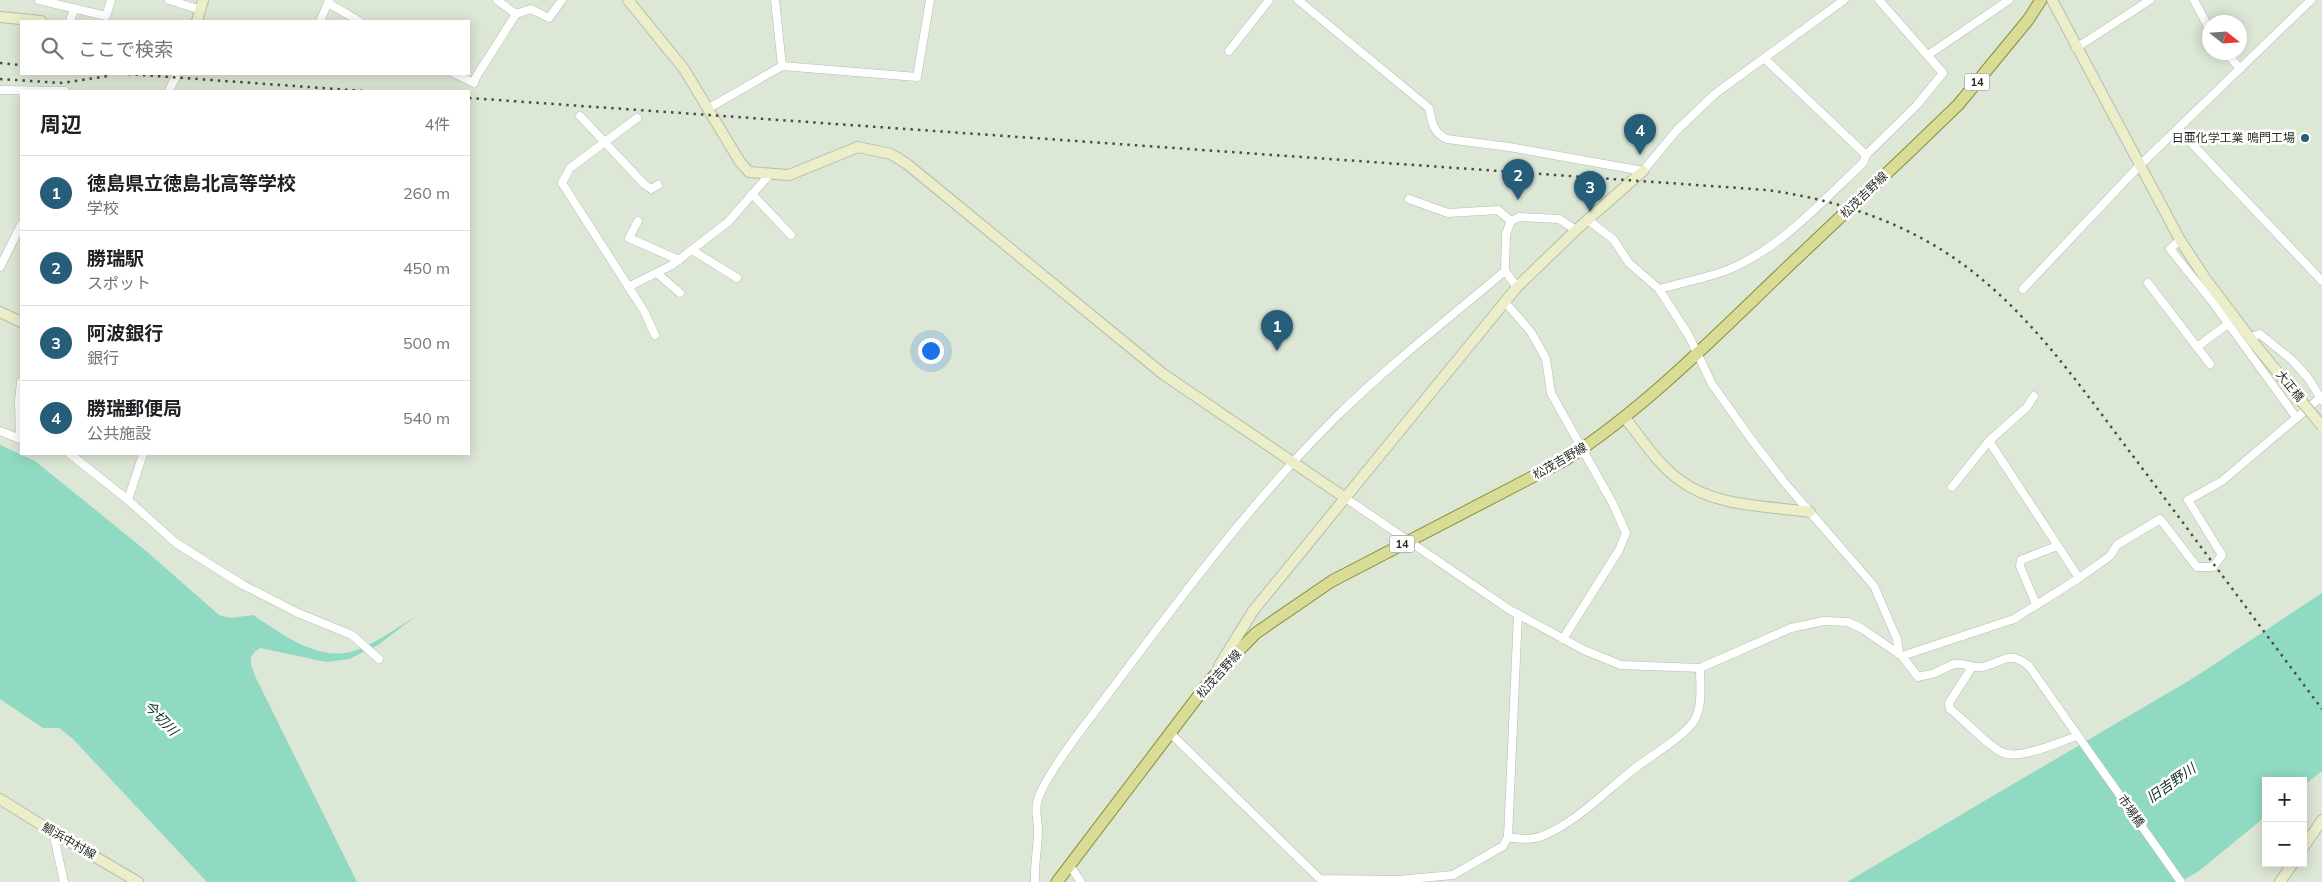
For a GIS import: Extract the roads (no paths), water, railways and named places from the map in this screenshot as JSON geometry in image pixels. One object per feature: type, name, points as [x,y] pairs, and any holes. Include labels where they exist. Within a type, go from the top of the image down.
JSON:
[{"type":"main road","name":"松茂吉野線","points":[[1057,882],[1212,678],[1256,633],[1332,581],[1565,460],[1625,418],[1698,352],[1958,105],[2028,20],[2041,0]]},
{"type":"street","points":[[39,0],[106,16],[111,0]]},
{"type":"street","points":[[169,0],[202,5],[197,20]]},
{"type":"street","points":[[497,0],[516,14]]},
{"type":"street","points":[[457,75],[474,83],[516,14],[531,9],[549,18],[562,0]]},
{"type":"street","points":[[628,0],[684,69],[745,167],[750,172],[789,175],[858,147],[891,154],[907,164],[1164,374],[1518,614],[1584,650],[1621,665],[1700,668],[1791,628],[1824,621],[1848,622],[1901,655],[1918,677],[1935,673],[1954,664],[1972,667],[1949,703],[1950,710],[1995,747],[2007,754],[2019,755],[2079,738]]},
{"type":"street","points":[[775,0],[782,66]]},
{"type":"street","points":[[709,108],[782,66],[917,77],[930,0]]},
{"type":"street","points":[[1229,51],[1269,0]]},
{"type":"street","points":[[1298,0],[1429,108],[1432,125],[1440,136],[1447,139],[1509,147],[1643,171]]},
{"type":"street","points":[[1212,678],[1253,612],[1344,497],[1517,287],[1576,230],[1643,171],[1677,130],[1716,93],[1844,0]]},
{"type":"street","points":[[1659,289],[1721,272],[1768,247],[1812,212],[1863,163],[1866,155],[1917,105],[1943,73],[1879,0]]},
{"type":"street","points":[[1928,56],[2009,0]]},
{"type":"street","name":"大正橋","points":[[2052,0],[2180,240],[2205,278],[2250,338],[2322,426]]},
{"type":"street","points":[[2076,48],[2150,0]]},
{"type":"street","points":[[2194,0],[2202,15]]},
{"type":"street","points":[[2023,289],[2139,166],[2311,0]]},
{"type":"street","points":[[320,20],[329,1],[358,20]]},
{"type":"street","points":[[70,20],[74,9]]},
{"type":"street","points":[[0,17],[30,20]]},
{"type":"street","points":[[1764,58],[1866,155]]},
{"type":"street","points":[[2233,60],[2240,69]]},
{"type":"street","points":[[169,90],[177,75]]},
{"type":"street","points":[[0,90],[20,90]]},
{"type":"street","points":[[580,116],[644,184],[650,189],[658,185]]},
{"type":"street","points":[[638,118],[570,168],[562,183],[644,311],[655,335]]},
{"type":"street","points":[[2178,129],[2322,281]]},
{"type":"street","points":[[628,288],[679,260],[728,222],[768,174]]},
{"type":"street","points":[[752,194],[791,234]]},
{"type":"street","points":[[1409,199],[1448,213],[1498,210],[1511,221]]},
{"type":"street","points":[[1517,287],[1505,271],[1506,234],[1511,221],[1519,217],[1559,219],[1576,230]]},
{"type":"street","points":[[638,220],[629,238],[679,260]]},
{"type":"street","points":[[1588,220],[1613,239],[1629,263],[1659,289],[1698,352],[1712,384],[1723,400],[1784,482],[1874,586],[1897,639],[1901,655]]},
{"type":"street","points":[[0,267],[20,228]]},
{"type":"street","points":[[2180,240],[2170,249],[2296,417]]},
{"type":"street","points":[[692,250],[737,278]]},
{"type":"street","points":[[1036,882],[1037,803],[1050,776],[1153,634],[1231,535],[1293,462],[1371,384],[1505,271]]},
{"type":"street","points":[[657,272],[680,293]]},
{"type":"street","points":[[2148,283],[2210,364]]},
{"type":"street","points":[[1505,302],[1532,332],[1546,359],[1551,393],[1583,448],[1626,533],[1618,550],[1563,639]]},
{"type":"street","points":[[0,312],[20,322]]},
{"type":"street","points":[[2197,348],[2228,324]]},
{"type":"street","points":[[1901,655],[2014,619],[2079,578],[2110,556],[2117,545],[2160,519],[2198,567],[2212,567],[2222,555],[2188,500],[2222,481],[2296,417],[2321,399],[2308,378],[2293,361],[2260,334],[2250,338]]},
{"type":"street","points":[[0,431],[20,439],[20,392]]},
{"type":"street","points":[[1952,487],[1989,441],[2027,406],[2034,396]]},
{"type":"street","points":[[1625,418],[1667,468],[1680,481],[1697,491],[1735,502],[1810,512]]},
{"type":"street","points":[[1989,441],[2079,578]]},
{"type":"street","points":[[71,455],[128,500],[176,543],[243,585],[298,613],[352,635],[379,659]]},
{"type":"street","points":[[128,500],[142,455]]},
{"type":"street","points":[[2036,604],[2020,566],[2021,560],[2057,546]]},
{"type":"street","points":[[1170,733],[1319,880],[1398,880],[1453,875],[1503,846],[1508,837],[1518,614]]},
{"type":"street","name":"市場橋","points":[[1972,667],[1980,668],[2012,657],[2020,659],[2029,666],[2181,882]]},
{"type":"street","points":[[1508,837],[1518,839],[1540,837],[1557,828],[1583,812],[1689,727],[1699,709],[1700,668]]},
{"type":"street","name":"鯛浜中村線","points":[[0,799],[138,882]]},
{"type":"street","points":[[2307,842],[2322,820]]},
{"type":"street","points":[[53,832],[64,882]]},
{"type":"street","points":[[1070,866],[1081,882]]},
{"type":"street","points":[[2280,882],[2290,867]]},
{"type":"water","name":"今切川","points":[[0,445],[35,461],[145,550],[219,615],[230,618],[253,615],[303,645],[331,653],[345,653],[366,646],[416,616],[378,645],[349,659],[326,662],[260,648],[251,657],[255,676],[357,882],[207,882],[73,739],[59,728],[43,728],[0,699]]},
{"type":"water","name":"旧吉野川","points":[[2322,593],[2322,771],[2307,783],[2307,777],[2262,777],[2262,819],[2199,871],[2180,882],[1847,882],[2195,677]]},
{"type":"railway","points":[[0,63],[20,65]]},
{"type":"railway","points":[[142,75],[350,90]]},
{"type":"railway","points":[[0,79],[62,83],[108,76]]},
{"type":"railway","points":[[470,98],[1767,190],[1815,199],[1863,212],[1908,231],[1951,256],[1978,276],[2028,323],[2072,375],[2322,709]]},
{"type":"place","name":"日亜化学工業 鳴門工場","points":[[2305,138]]},
{"type":"place","name":"勝瑞郵便局","points":[[1640,155]]},
{"type":"place","name":"勝瑞駅","points":[[1518,200]]},
{"type":"place","name":"阿波銀行","points":[[1590,212]]},
{"type":"place","name":"徳島県立徳島北高等学校","points":[[1277,351]]}]
